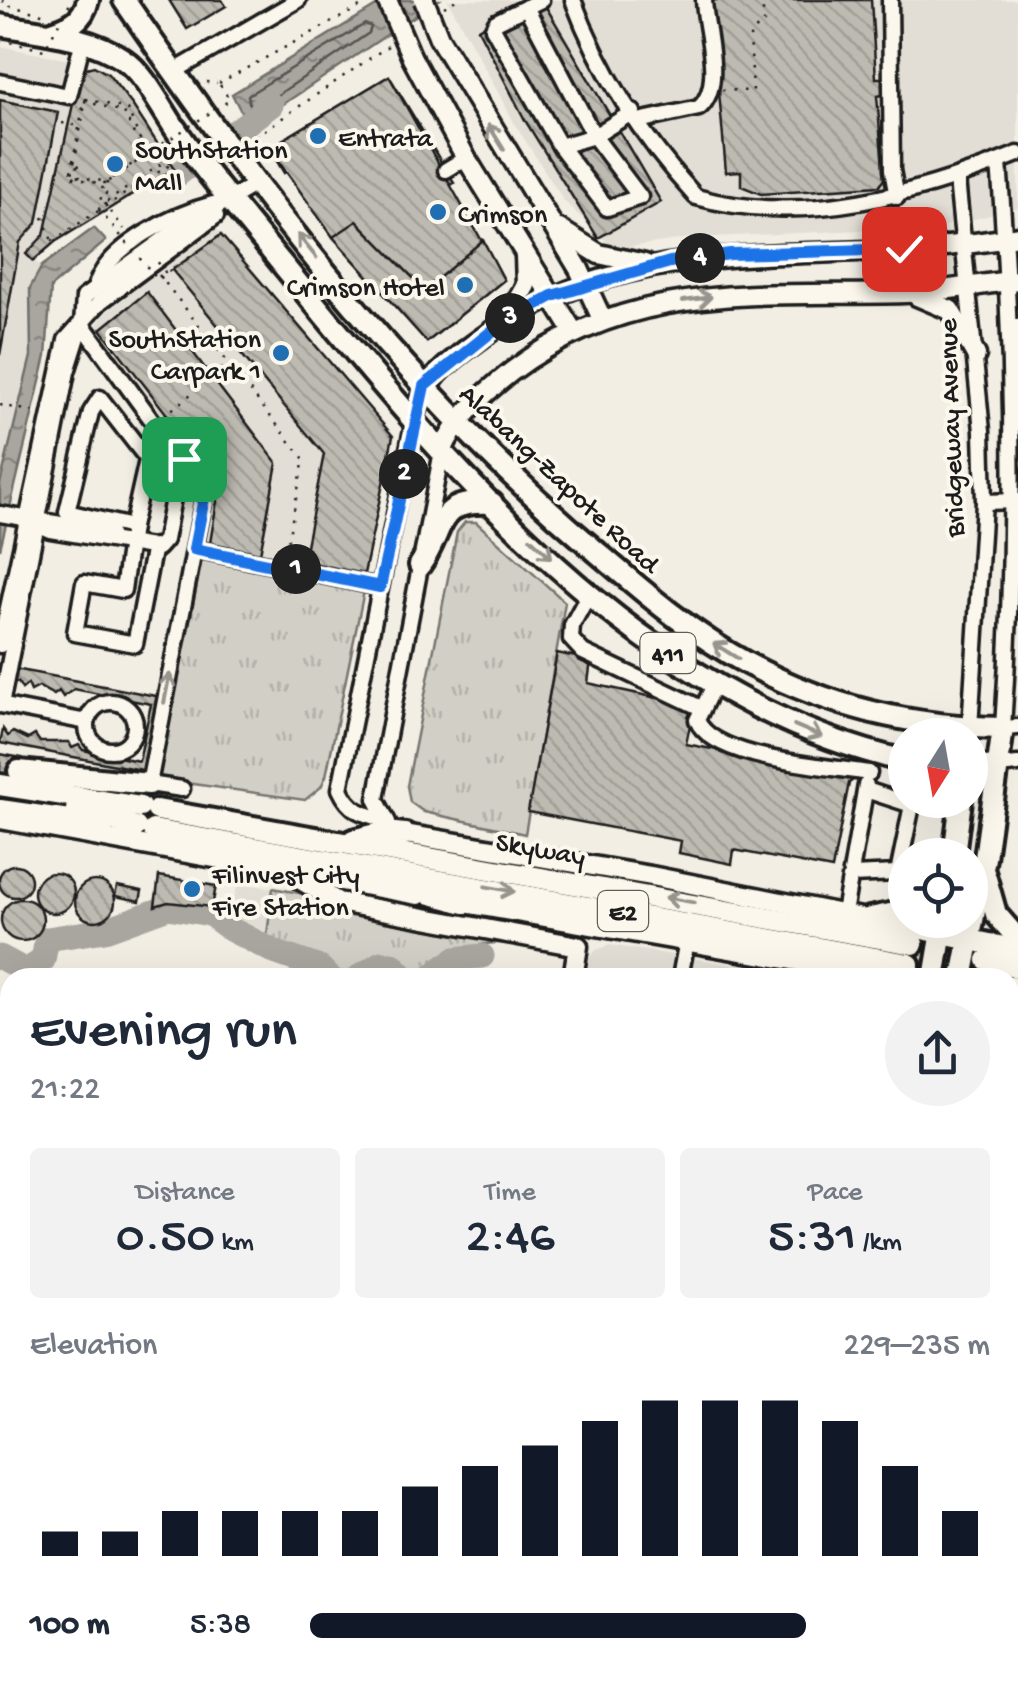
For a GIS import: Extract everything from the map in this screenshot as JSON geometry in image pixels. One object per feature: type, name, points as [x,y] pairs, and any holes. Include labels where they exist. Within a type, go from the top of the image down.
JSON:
[{"type":"highway","points":[[45,23],[69,27],[84,14],[88,0]]},
{"type":"highway","name":"Alabang-Zapote Road","points":[[124,0],[210,122],[241,148],[257,183],[424,386],[549,510],[686,626],[744,662],[866,712],[891,718]]},
{"type":"highway","name":"411","points":[[0,25],[45,23],[128,62],[174,146],[206,171],[442,451],[492,503],[590,592],[678,660],[715,683],[870,763],[888,762]]},
{"type":"highway","points":[[420,566],[444,514],[464,502],[492,503]]},
{"type":"highway","points":[[988,846],[1008,765],[1010,728]]},
{"type":"highway","points":[[19,772],[149,784]]},
{"type":"highway","name":"Skyway","points":[[0,784],[335,860],[906,962]]},
{"type":"highway","name":"Skyway","points":[[0,795],[80,804]]},
{"type":"highway","points":[[0,810],[76,824],[147,818]]},
{"type":"highway","name":"Skyway","points":[[147,818],[346,841],[906,962]]},
{"type":"highway","name":"E2","points":[[346,841],[385,832],[405,834]]},
{"type":"highway","points":[[335,860],[367,879],[464,902]]},
{"type":"highway","points":[[988,889],[996,914],[1018,939]]},
{"type":"highway","points":[[870,918],[888,914]]},
{"type":"highway","points":[[936,968],[941,938]]},
{"type":"highway","points":[[965,938],[1018,950]]},
{"type":"highway","points":[[964,968],[969,940]]},
{"type":"highway","points":[[987,960],[1018,968]]},
{"type":"main road","points":[[387,0],[412,58],[466,158],[573,331]]},
{"type":"main road","points":[[424,0],[439,38],[549,219],[602,320]]},
{"type":"main road","points":[[549,219],[598,254],[646,264],[730,254],[966,244],[1011,238]]},
{"type":"main road","points":[[501,324],[526,285],[524,250]]},
{"type":"main road","points":[[414,419],[424,386],[501,324],[552,296],[670,262]]},
{"type":"main road","points":[[442,451],[458,420],[502,380],[573,331],[602,320],[737,293],[907,293],[1012,280]]},
{"type":"main road","points":[[907,293],[939,302],[950,310],[976,355]]},
{"type":"main road","points":[[1013,353],[1018,328]]},
{"type":"main road","points":[[0,820],[838,968]]},
{"type":"main road","points":[[405,834],[888,920]]},
{"type":"main road","points":[[290,874],[338,902],[575,963]]},
{"type":"street","points":[[173,72],[298,0]]},
{"type":"street","points":[[573,0],[590,48],[696,197],[744,208],[898,197],[1018,154]]},
{"type":"street","points":[[560,146],[594,136],[636,116],[699,108],[712,90],[704,0]]},
{"type":"street","points":[[890,0],[892,170],[898,197]]},
{"type":"street","points":[[534,4],[594,136],[640,197],[607,208],[560,146],[494,28],[496,22],[534,4]]},
{"type":"street","points":[[0,82],[69,96],[82,40]]},
{"type":"street","points":[[446,170],[466,158]]},
{"type":"street","points":[[998,162],[1011,238],[1012,280],[1016,501],[1010,728]]},
{"type":"street","name":"Bridgeway Avenue","points":[[957,179],[971,286],[984,502],[971,718]]},
{"type":"street","points":[[0,645],[22,519],[82,324],[84,297],[96,286],[213,219],[230,200],[257,183]]},
{"type":"street","points":[[82,324],[146,256],[170,216],[230,200]]},
{"type":"street","points":[[82,324],[205,493],[149,784],[182,789]]},
{"type":"street","points":[[147,460],[132,537],[123,590],[84,583],[75,633],[135,644],[155,548],[165,540],[174,493],[100,398],[91,412],[68,512],[132,537],[155,548]]},
{"type":"street","points":[[405,834],[386,820],[360,814],[347,804],[340,788],[414,419]]},
{"type":"street","points":[[386,820],[376,799],[442,451]]},
{"type":"street","points":[[984,502],[1016,501]]},
{"type":"street","points":[[22,519],[132,537]]},
{"type":"street","points":[[22,519],[1,705],[87,722]]},
{"type":"street","points":[[194,549],[380,587]]},
{"type":"street","points":[[590,592],[572,625],[572,640],[583,652],[701,708]]},
{"type":"street","points":[[715,683],[701,708],[698,725],[728,747],[870,763],[844,913]]},
{"type":"street","points":[[851,875],[898,874],[912,805],[866,790]]},
{"type":"street","points":[[575,963],[583,922]]},
{"type":"street","points":[[682,968],[687,940]]},
{"type":"path","points":[[4,0],[3,4],[45,23]]},
{"type":"path","points":[[0,40],[44,50],[72,0]]},
{"type":"path","points":[[206,82],[219,84],[373,0]]},
{"type":"path","points":[[442,8],[456,0]]},
{"type":"path","points":[[712,90],[753,91],[750,35],[764,22],[762,0]]},
{"type":"path","points":[[241,148],[399,38]]},
{"type":"path","points":[[105,204],[230,100],[219,84]]},
{"type":"path","points":[[127,109],[147,156],[105,183],[72,175],[86,99],[127,109],[133,106]]},
{"type":"path","points":[[77,177],[70,178],[84,100],[124,112],[144,156],[105,183],[99,210]]},
{"type":"path","points":[[62,124],[81,126]]},
{"type":"path","points":[[43,217],[52,241],[171,164],[159,146],[174,146]]},
{"type":"path","points":[[105,183],[105,204],[304,459],[283,567]]},
{"type":"path","points":[[99,210],[158,280],[176,266],[164,272],[146,256]]},
{"type":"path","points":[[164,416],[229,363]]},
{"type":"path","points":[[3,406],[38,412]]},
{"type":"path","points":[[544,968],[575,963]]},
{"type":"shaded area","points":[[448,0],[1018,0],[1018,208],[946,226],[691,238],[628,247],[608,243],[564,201],[516,126]]},
{"type":"shaded area","points":[[0,46],[84,63],[43,235],[23,254],[42,266],[30,288],[31,356],[0,484]]},
{"type":"shaded area","points":[[214,226],[395,436],[365,575],[205,545],[212,485],[95,327],[105,313]]},
{"type":"shaded area","points":[[238,883],[273,888],[266,943],[229,918]]},
{"type":"shaded area","points":[[610,945],[755,968],[585,968],[596,950]]},
{"type":"green space","points":[[465,522],[476,522],[565,602],[525,834],[424,812],[410,802],[407,786],[457,532]]},
{"type":"green space","points":[[202,559],[364,591],[326,776],[321,787],[305,800],[158,779]]},
{"type":"green space","points":[[273,888],[559,942],[572,956],[493,943],[461,952],[433,968],[405,968],[376,958],[362,968],[326,968],[320,961],[266,943]]},
{"type":"water","points":[[386,0],[439,0],[249,127],[232,94]]},
{"type":"water","points":[[94,228],[106,241],[51,287],[46,356],[0,549],[0,484],[31,356],[30,288],[42,266]]},
{"type":"building","points":[[169,0],[222,0],[226,6],[187,29]]},
{"type":"building","points":[[528,0],[542,0],[661,202],[598,238],[526,122],[478,29]]},
{"type":"building","points":[[711,0],[871,0],[876,78],[882,78],[885,86],[883,95],[877,96],[884,179],[879,186],[761,194],[741,186],[741,171],[726,172]]},
{"type":"building","name":"SouthStation Mall","points":[[94,66],[108,74],[133,106],[174,169],[55,242],[33,261],[26,254],[44,235],[79,77],[82,69]]},
{"type":"building","name":"Entrata","points":[[389,76],[454,183],[417,206],[367,123],[284,173],[269,148]]},
{"type":"building","points":[[389,76],[504,280],[427,342],[333,237],[269,148]]},
{"type":"building","points":[[0,100],[58,112],[37,223],[20,242],[0,355]]},
{"type":"building","name":"Crimson Hotel","points":[[357,221],[425,290],[483,240],[504,280],[427,342],[333,237]]},
{"type":"building","name":"SouthStation Carpark 1","points":[[221,235],[393,436],[364,574],[303,561],[324,454],[172,270]]},
{"type":"building","points":[[147,292],[277,463],[260,554],[210,543],[220,483],[101,329]]},
{"type":"building","points":[[557,653],[591,660],[588,683],[694,706],[686,744],[857,777],[849,783],[832,869],[734,850],[732,864],[679,853],[681,841],[528,812]]},
{"type":"building","points":[[15,669],[161,697],[147,771],[0,743],[3,729],[8,736],[13,732],[28,739],[35,735],[40,742],[69,742],[72,748],[79,745],[83,750],[139,761],[151,704],[74,689],[63,697],[59,691],[54,695],[39,687],[31,691],[28,684],[22,689],[18,682],[11,685]]},
{"type":"building","points":[[0,754],[22,758],[17,781],[0,778]]},
{"type":"building","points":[[15,865],[26,870],[31,881],[26,892],[15,897],[4,892],[-1,881],[4,870]]},
{"type":"building","points":[[54,873],[68,879],[74,893],[68,907],[54,913],[40,907],[34,893],[40,879]]},
{"type":"building","points":[[159,876],[216,886],[212,907],[168,902],[155,906]]},
{"type":"building","points":[[95,881],[109,887],[115,901],[109,915],[95,921],[81,915],[75,901],[81,887]]},
{"type":"building","points":[[117,886],[142,891],[140,901],[115,896]]},
{"type":"building","points":[[22,899],[37,905],[43,920],[37,935],[22,941],[7,935],[1,920],[7,905]]},
{"type":"waterway","points":[[174,177],[271,105]]},
{"type":"waterway","points":[[31,968],[43,960],[47,939],[105,930],[168,907],[210,914],[277,953],[320,968]]},
{"type":"waterway","points":[[443,968],[455,959],[482,956]]},
{"type":"waterway","points":[[0,957],[20,968]]},
{"type":"waterway","points":[[373,968],[381,963],[396,968]]},
{"type":"tunnel","points":[[913,944],[980,958]]},
{"type":"tunnel","points":[[909,964],[927,968]]},
{"type":"place","name":"Entrata","points":[[318,136]]},
{"type":"place","name":"SouthStation Mall","points":[[115,164]]},
{"type":"place","name":"Crimson","points":[[438,212]]},
{"type":"place","name":"Crimson Hotel","points":[[465,285]]},
{"type":"place","name":"SouthStation Carpark 1","points":[[281,353]]},
{"type":"place","name":"Filinvest City Fire Station","points":[[192,889]]},
{"type":"route","points":[[184,459],[205,493],[194,549],[380,587],[424,386],[501,324],[540,300],[670,262],[730,254],[904,249]]}]
